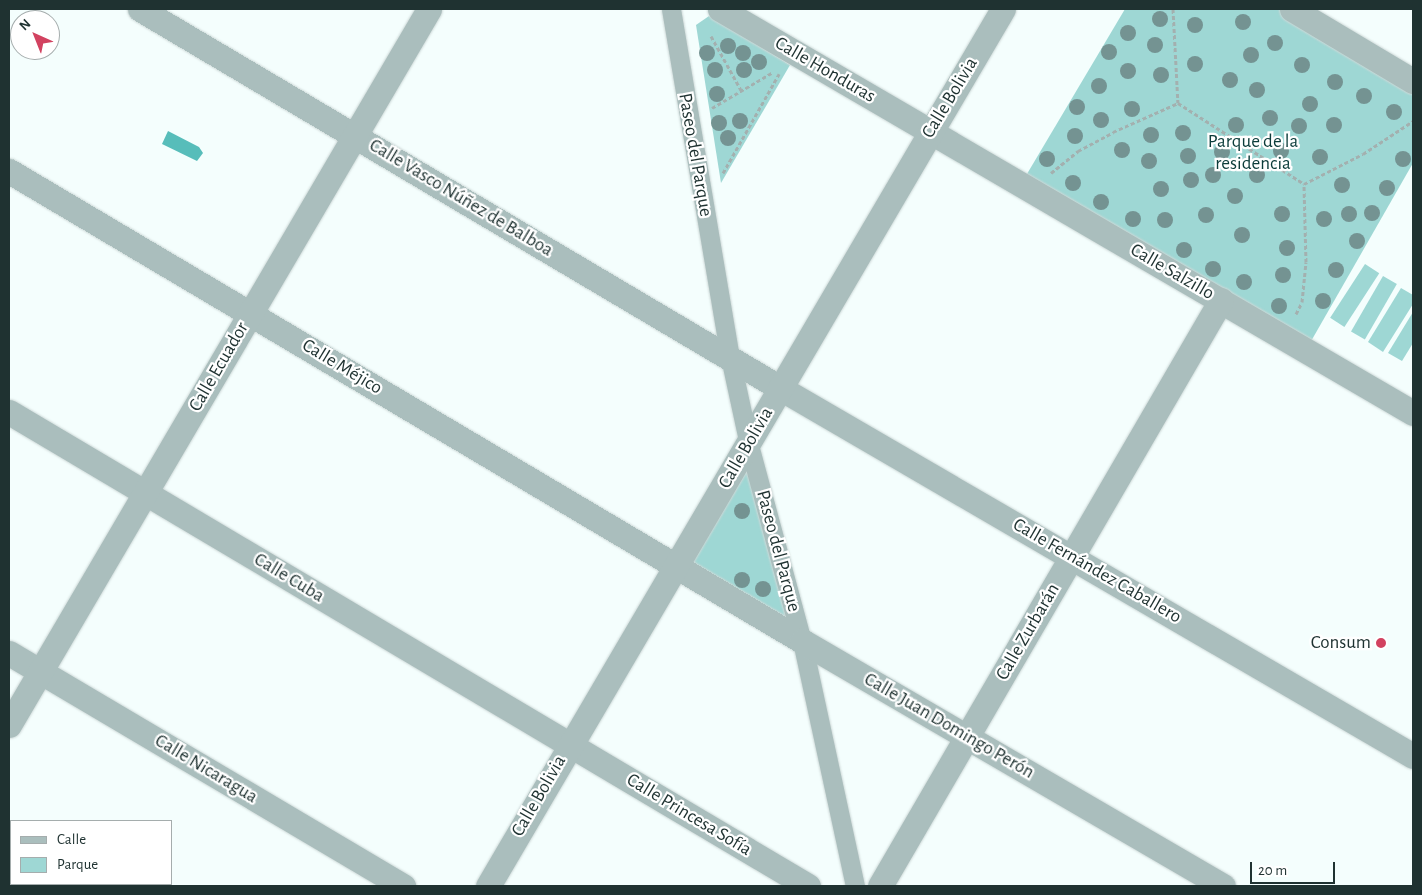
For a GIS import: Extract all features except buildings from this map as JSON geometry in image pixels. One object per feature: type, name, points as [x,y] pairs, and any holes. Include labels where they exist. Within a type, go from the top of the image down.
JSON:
[{"type":"street","name":"Calle Vasco Núñez de Balboa","points":[[140,9],[780,388]]},
{"type":"street","name":"Calle Ecuador","points":[[9,725],[147,493],[250,312],[429,9]]},
{"type":"street","name":"Paseo del Parque","points":[[671,9],[730,357],[749,445],[802,641],[855,886]]},
{"type":"street","name":"Calle Honduras","points":[[720,9],[930,131]]},
{"type":"street","name":"Calle Bolivia","points":[[488,886],[675,565],[749,445],[780,388],[1002,9]]},
{"type":"street","points":[[1292,9],[1413,81]]},
{"type":"street","name":"Calle Salzillo","points":[[930,131],[1413,413]]},
{"type":"street","name":"Calle Méjico","points":[[9,171],[675,565]]},
{"type":"street","name":"Calle Zurbarán","points":[[880,886],[1221,300]]},
{"type":"street","name":"Calle Fernández Caballero","points":[[780,388],[1072,556],[1413,756]]},
{"type":"street","name":"Calle Cuba","points":[[9,412],[569,745]]},
{"type":"street","name":"Calle Juan Domingo Perón","points":[[675,565],[1223,886]]},
{"type":"street","name":"Calle Nicaragua","points":[[9,652],[403,886]]},
{"type":"street","name":"Calle Princesa Sofía","points":[[569,745],[808,886]]},
{"type":"path","points":[[1173,9],[1178,103]]},
{"type":"path","points":[[709,33],[741,90]]},
{"type":"path","points":[[690,121],[783,66],[704,206]]},
{"type":"path","points":[[1178,103],[1304,184]]},
{"type":"path","points":[[1038,194],[1049,175],[1078,151],[1142,117],[1178,103]]},
{"type":"path","points":[[1304,184],[1363,154],[1413,121]]},
{"type":"path","points":[[1284,337],[1302,302],[1306,262],[1304,184]]},
{"type":"green space","name":"Parque de la residencia","points":[[1125,9],[1292,9],[1413,81],[1413,163],[1306,350],[1021,184]]},
{"type":"green space","points":[[709,16],[790,65],[721,183],[696,25]]},
{"type":"green space","points":[[1365,264],[1379,273],[1344,327],[1330,318]]},
{"type":"green space","points":[[1383,276],[1397,284],[1365,339],[1351,331]]},
{"type":"green space","points":[[1401,288],[1413,295],[1413,304],[1383,352],[1368,342]]},
{"type":"green space","points":[[1413,312],[1413,343],[1402,361],[1388,353]]},
{"type":"green space","points":[[749,445],[802,641],[675,565]]},
{"type":"shaded area","points":[[168,131],[199,147],[203,153],[197,161],[162,144]]},
{"type":"place","name":"Consum","points":[[1381,643]]}]
